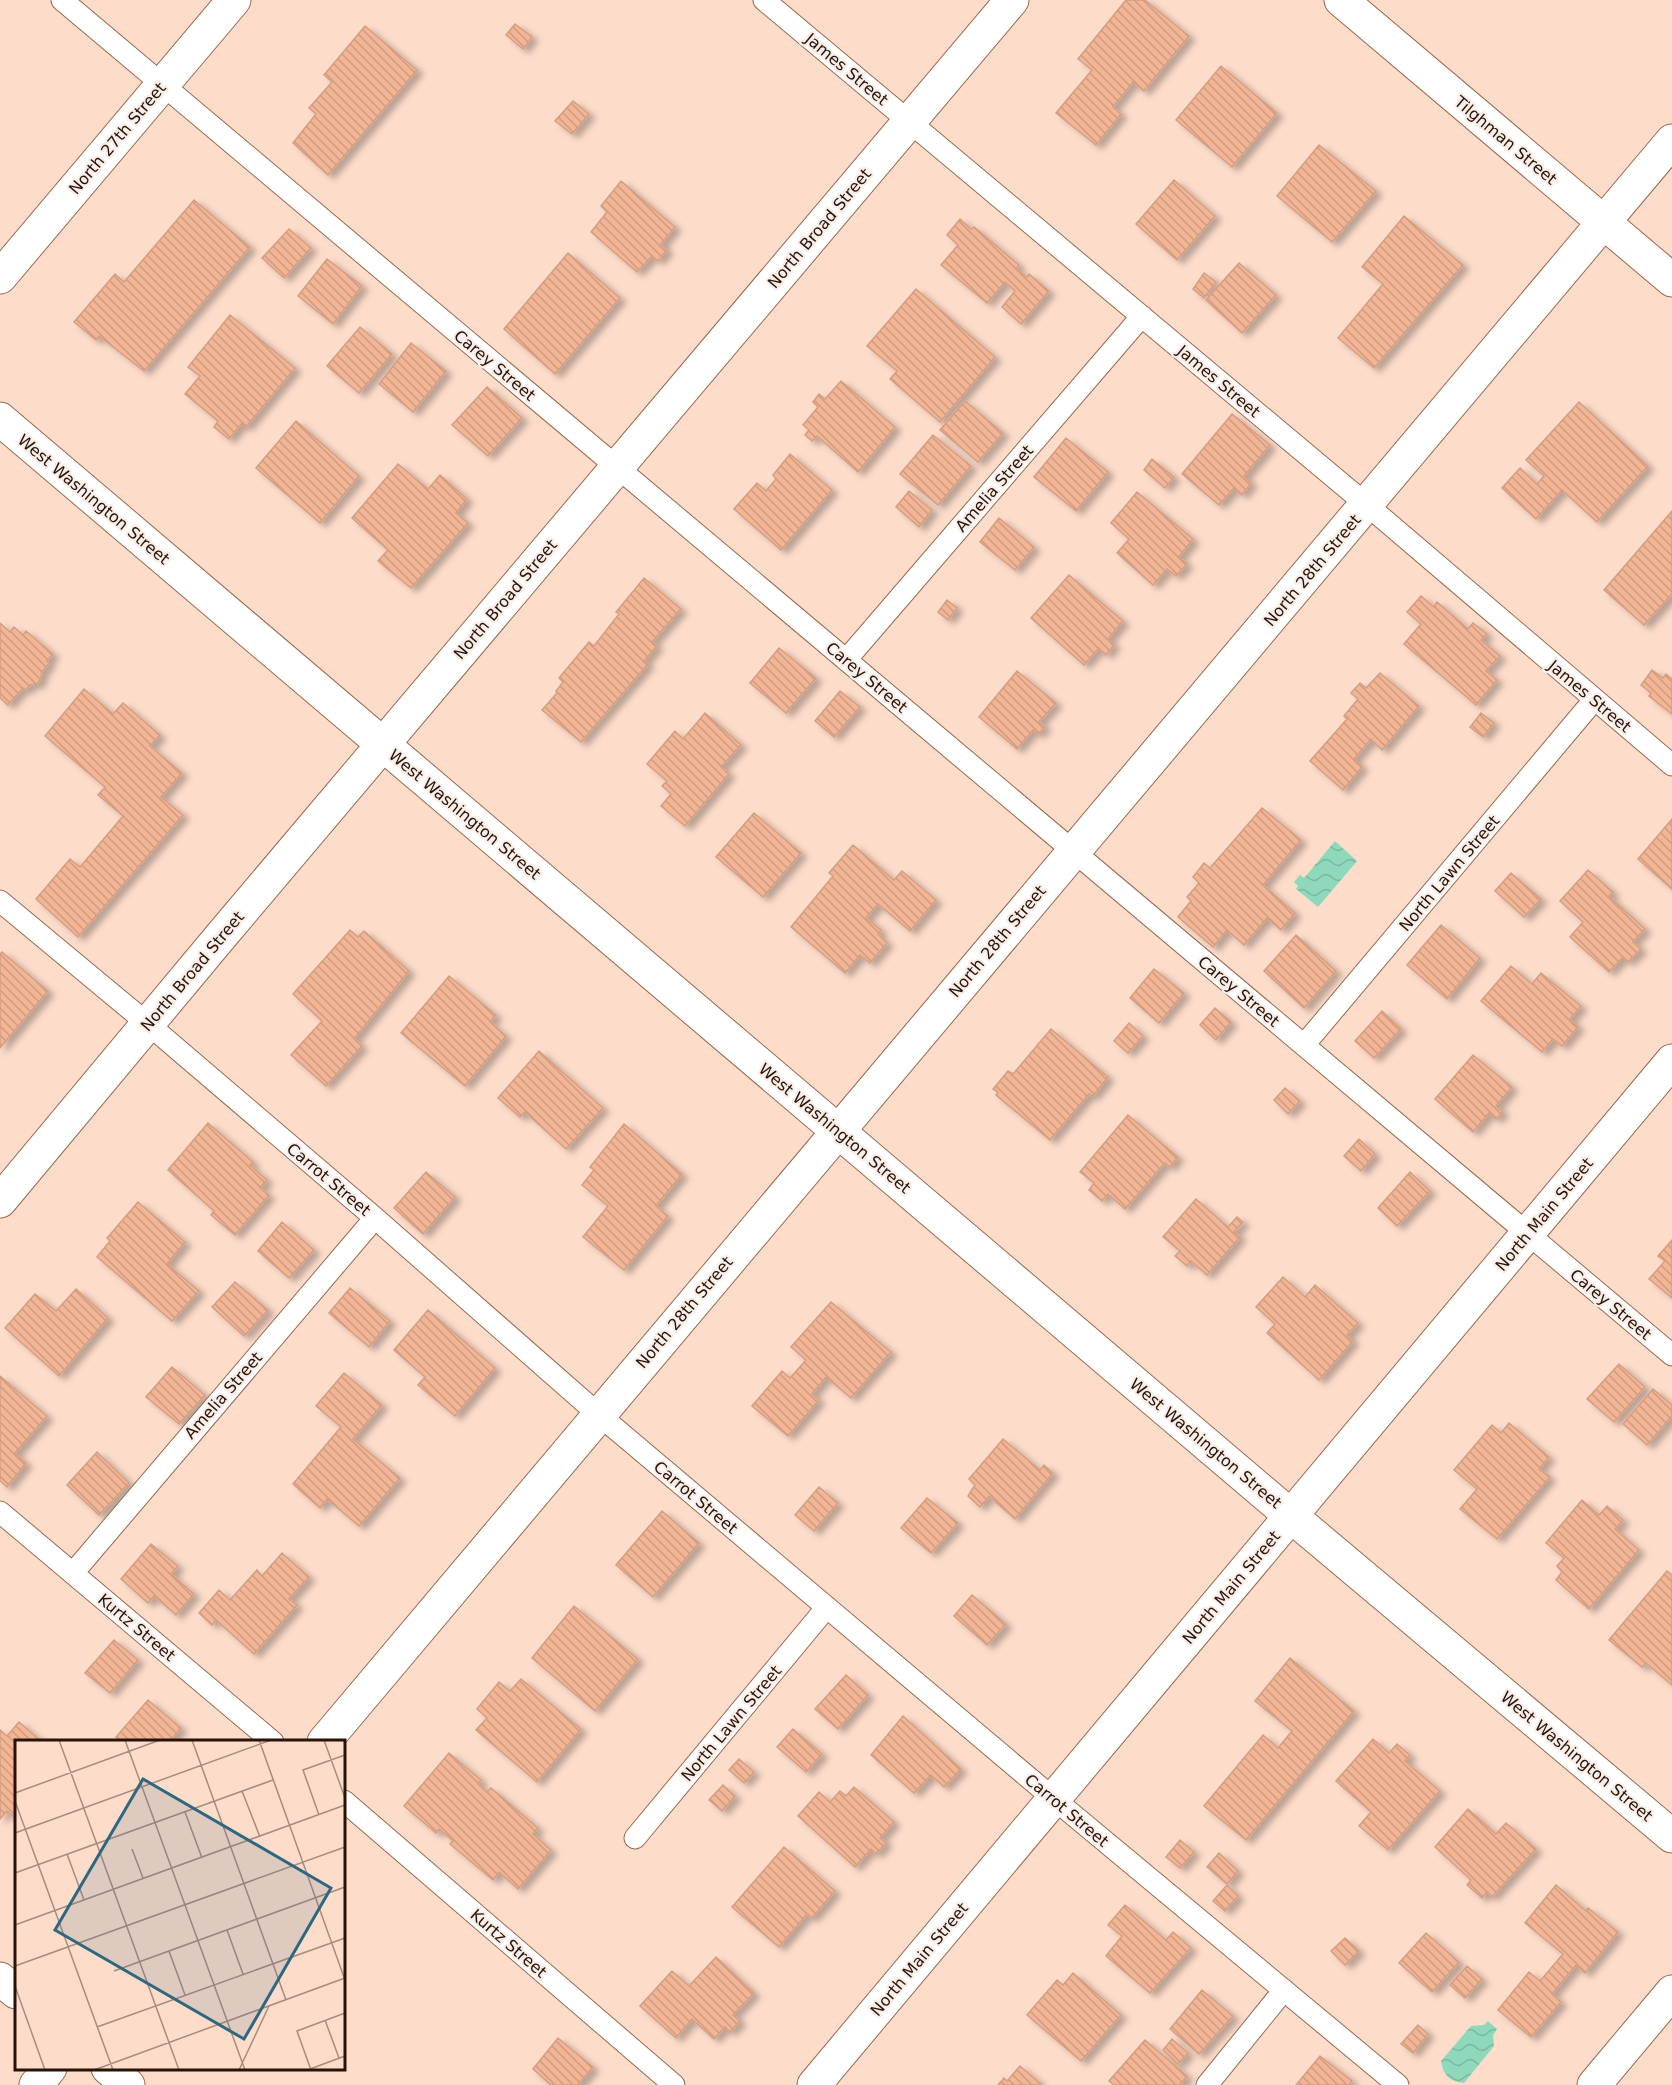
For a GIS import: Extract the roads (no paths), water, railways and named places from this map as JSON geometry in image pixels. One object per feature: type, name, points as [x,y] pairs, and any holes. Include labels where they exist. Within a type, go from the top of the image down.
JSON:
[{"type":"street","name":"North 27th Street","points":[[0,277],[234,0]]},
{"type":"street","name":"North Broad Street","points":[[0,1201],[616,467],[1012,0]]},
{"type":"street","name":"Tilghman Street","points":[[1341,0],[1672,280]]},
{"type":"street","name":"North 28th Street","points":[[326,1740],[1672,141]]},
{"type":"street","name":"West Washington Street","points":[[0,419],[1291,1516],[1672,1836]]},
{"type":"street","name":"North Main Street","points":[[814,2085],[1672,1061]]},
{"type":"street","points":[[0,1979],[15,1991]]},
{"type":"street","points":[[1594,2085],[1672,1992]]},
{"type":"street","points":[[36,2085],[48,2070]]},
{"type":"street","points":[[110,2070],[128,2085]]},
{"type":"lane","name":"Carey Street","points":[[62,0],[1672,1355]]},
{"type":"lane","name":"James Street","points":[[764,0],[1367,505],[1672,765]]},
{"type":"lane","name":"Amelia Street","points":[[846,660],[1142,316]]},
{"type":"lane","name":"North Lawn Street","points":[[1304,1045],[1594,700]]},
{"type":"lane","name":"Carrot Street","points":[[0,901],[375,1218],[598,1414],[1054,1799],[1398,2085]]},
{"type":"lane","name":"Amelia Street","points":[[73,1573],[375,1218]]},
{"type":"lane","name":"Kurtz Street","points":[[0,1512],[271,1740]]},
{"type":"lane","name":"North Lawn Street","points":[[635,1838],[827,1607]]},
{"type":"lane","name":"Kurtz Street","points":[[345,1803],[674,2085]]},
{"type":"lane","points":[[1207,2085],[1284,1990]]},
{"type":"water","points":[[1335,841],[1357,861],[1318,907],[1296,889],[1298,886],[1294,882],[1300,875],[1304,878]]},
{"type":"water","points":[[1488,2021],[1497,2029],[1493,2035],[1494,2046],[1464,2083],[1451,2079],[1445,2074],[1441,2061],[1471,2026],[1484,2025]]}]
